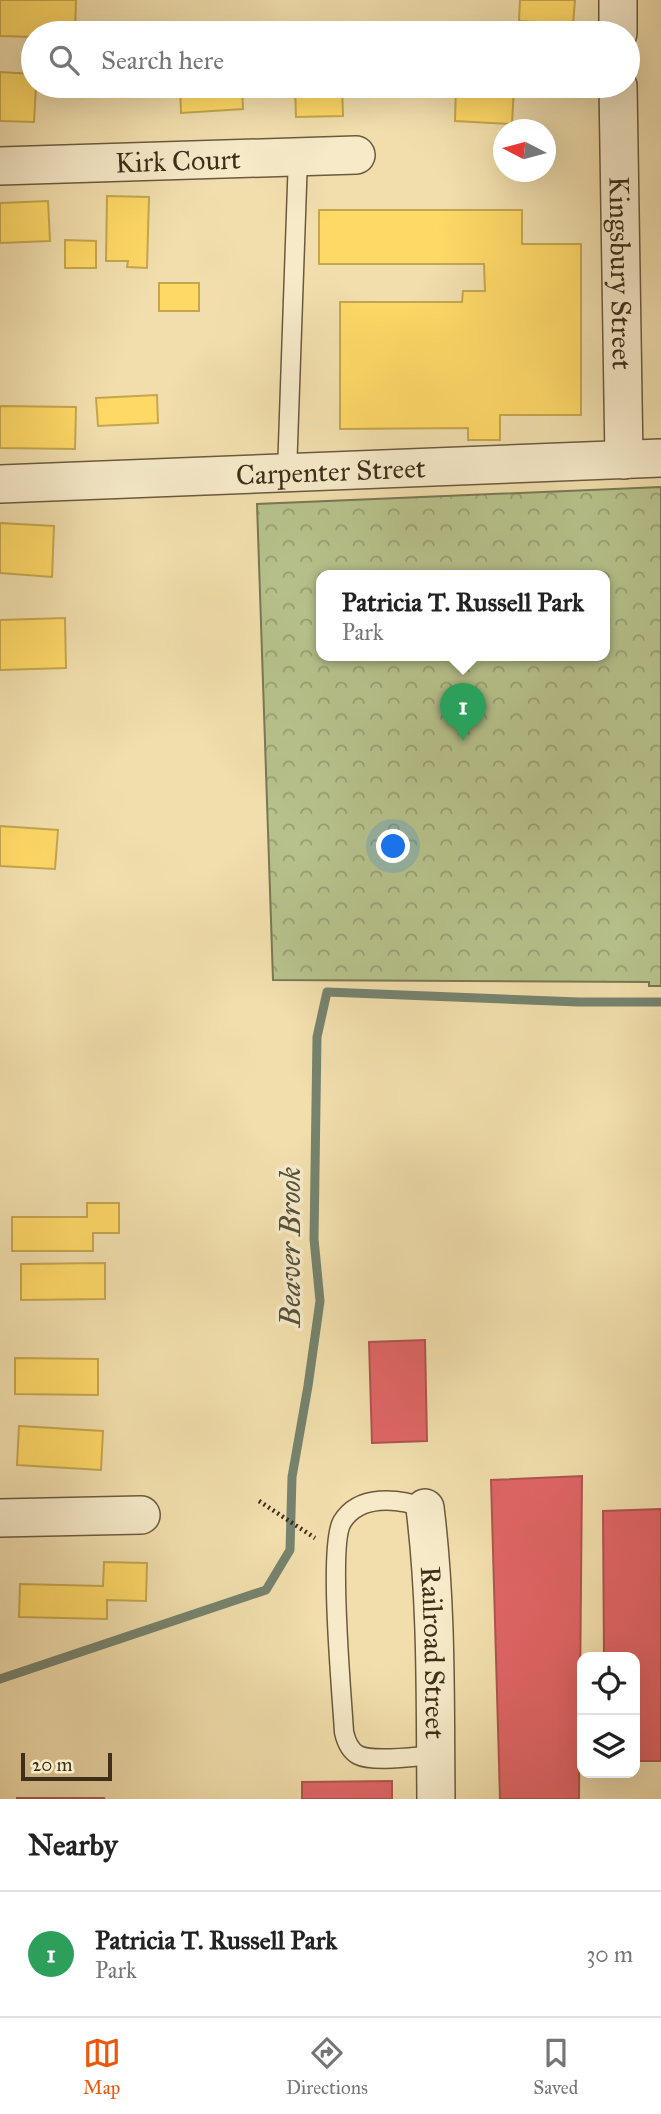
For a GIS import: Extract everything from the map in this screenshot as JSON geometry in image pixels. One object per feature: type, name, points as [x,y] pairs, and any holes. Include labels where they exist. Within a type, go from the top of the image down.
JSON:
[{"type":"street","points":[[618,0],[618,21]]},
{"type":"street","name":"Kingsbury Street","points":[[618,98],[624,460]]},
{"type":"street","name":"Kirk Court","points":[[0,166],[356,155]]},
{"type":"street","name":"Carpenter Street","points":[[0,484],[661,458]]},
{"type":"street","name":"Railroad Street","points":[[425,1508],[430,1547],[436,1799]]},
{"type":"street","points":[[0,1518],[141,1515]]},
{"type":"lane","points":[[287,473],[299,157]]},
{"type":"lane","points":[[425,1508],[403,1500],[384,1500],[352,1510],[341,1524],[337,1541],[337,1583],[344,1732],[348,1746],[356,1754],[369,1758],[436,1755]]},
{"type":"path","points":[[259,1501],[310,1534]]},
{"type":"green space","points":[[661,487],[661,986],[649,986],[649,982],[273,980],[257,504]]},
{"type":"building: Homes","points":[[0,0],[76,0],[75,21],[21,21],[21,37],[0,36]]},
{"type":"building: Homes","points":[[520,0],[575,0],[573,21],[519,21]]},
{"type":"building: Homes","points":[[0,72],[21,73],[21,98],[35,98],[34,122],[0,121]]},
{"type":"building: Homes","points":[[180,98],[243,98],[243,109],[181,113]]},
{"type":"building: Homes","points":[[295,98],[342,98],[343,116],[296,117]]},
{"type":"building: Homes","points":[[456,98],[513,98],[512,119],[493,119],[493,123],[455,121]]},
{"type":"building: Homes","points":[[107,196],[149,197],[147,268],[127,267],[128,261],[106,261]]},
{"type":"building: Homes","points":[[48,201],[50,241],[0,243],[0,203]]},
{"type":"building: Homes","points":[[319,210],[522,210],[522,244],[581,244],[581,415],[500,415],[500,440],[468,440],[468,428],[340,429],[340,302],[462,302],[463,291],[485,291],[484,264],[319,264]]},
{"type":"building: Homes","points":[[65,240],[96,241],[96,268],[65,268]]},
{"type":"building: Homes","points":[[159,283],[199,283],[199,311],[159,311]]},
{"type":"building: Homes","points":[[157,395],[158,423],[98,426],[96,398]]},
{"type":"building: Homes","points":[[0,406],[76,407],[75,449],[0,448]]},
{"type":"building: Homes","points":[[0,523],[54,526],[52,577],[0,573]]},
{"type":"building: Homes","points":[[65,618],[66,668],[0,670],[0,620]]},
{"type":"building: Homes","points":[[0,826],[58,830],[55,869],[0,866]]},
{"type":"building: Homes","points":[[87,1203],[119,1203],[119,1233],[93,1233],[93,1251],[12,1251],[12,1217],[87,1217]]},
{"type":"building: Homes","points":[[105,1263],[105,1299],[21,1300],[21,1264]]},
{"type":"building: Homes","points":[[15,1358],[98,1359],[98,1395],[15,1394]]},
{"type":"building: Homes","points":[[19,1426],[103,1431],[101,1470],[17,1465]]},
{"type":"building: Homes","points":[[104,1562],[147,1563],[146,1601],[107,1600],[107,1619],[19,1617],[20,1584],[103,1586]]},
{"type":"building: Shops","points":[[425,1340],[427,1441],[372,1443],[369,1342]]},
{"type":"building: Shops","points":[[582,1476],[580,1652],[577,1652],[579,1799],[500,1799],[491,1480]]},
{"type":"building: Shops","points":[[661,1509],[661,1761],[640,1761],[640,1652],[604,1652],[603,1511]]},
{"type":"building: Shops","points":[[392,1781],[392,1799],[302,1799],[302,1782]]},
{"type":"building: Shops","points":[[104,1798],[104,1799],[17,1799]]},
{"type":"waterway","name":"Beaver Brook","points":[[0,1679],[266,1590],[290,1550],[292,1477],[320,1301],[314,1239],[317,1037],[327,992],[579,1002],[661,1002]]},
{"type":"place","name":"Patricia T. Russell Park","points":[[463,741]]}]
